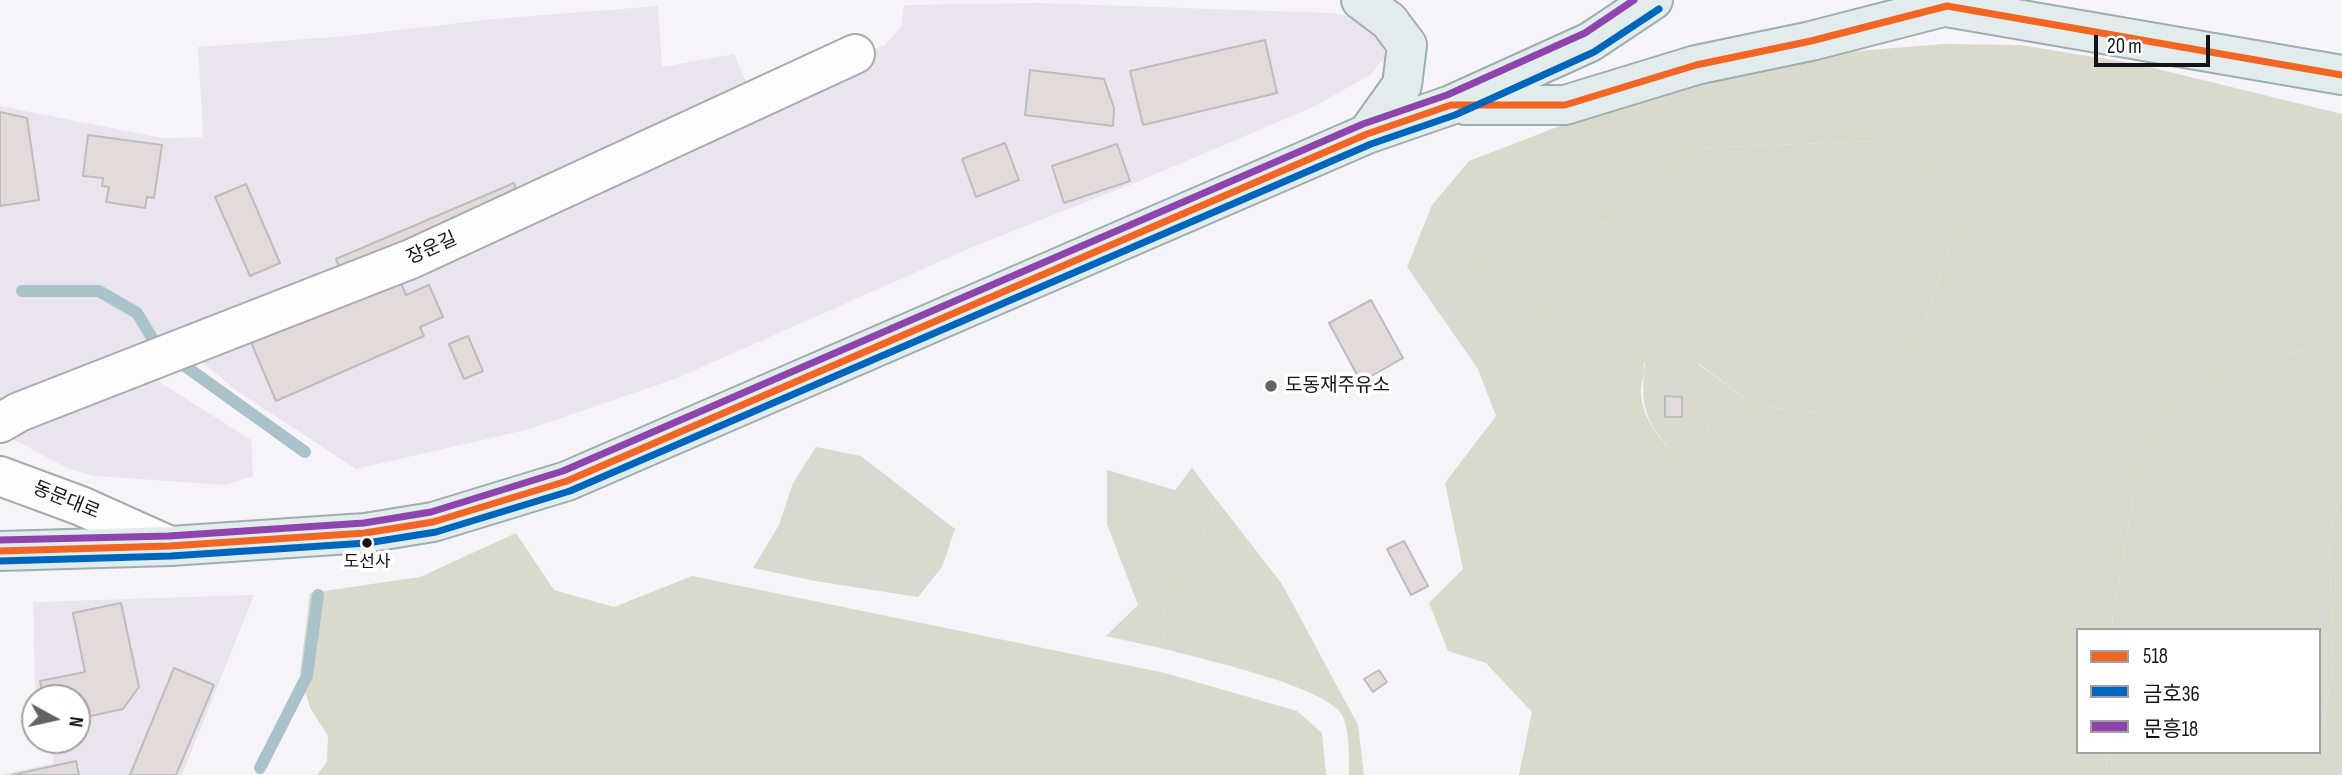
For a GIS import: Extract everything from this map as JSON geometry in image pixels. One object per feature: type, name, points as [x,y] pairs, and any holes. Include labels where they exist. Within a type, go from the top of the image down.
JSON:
[{"type":"main road","points":[[1361,0],[1389,21],[1407,45],[1402,85],[1367,134]]},
{"type":"main road","name":"동문대로","points":[[0,551],[170,546],[365,533],[433,522],[567,481],[1367,134],[1451,105],[1590,42],[1653,0]]},
{"type":"main road","points":[[1906,0],[2342,75]]},
{"type":"main road","points":[[1451,105],[1565,105],[1696,65],[1811,41],[1947,6]]},
{"type":"lane","name":"장운길","points":[[0,423],[19,412],[411,259],[855,54]]},
{"type":"lane","name":"동문대로","points":[[0,475],[81,506],[170,546]]},
{"type":"shaded area","points":[[1037,3],[1332,13],[1360,18],[1382,37],[1385,58],[1370,75],[1313,107],[1137,182],[975,246],[675,379],[526,430],[356,469],[237,391],[175,340],[0,401],[0,106],[162,138],[203,137],[198,47],[348,36],[493,19],[658,6],[662,67],[734,54],[750,91],[885,45],[901,27],[904,5]]},
{"type":"shaded area","points":[[1943,44],[2021,45],[2137,64],[2342,114],[2342,339],[2277,357],[2179,396],[2137,478],[2112,628],[2076,628],[2076,754],[2106,754],[2107,775],[1519,775],[1532,712],[1486,663],[1448,651],[1429,603],[1463,569],[1445,483],[1496,416],[1478,369],[1509,328],[1559,297],[1603,278],[1621,296],[1638,326],[1643,350],[1641,392],[1645,412],[1652,427],[1673,453],[1710,434],[1697,363],[1755,406],[1828,413],[1867,397],[1925,320],[1962,214],[1919,163],[1879,141],[1696,148],[1641,208],[1524,253],[1486,278],[1432,205],[1469,161],[1684,78],[1857,51]]},
{"type":"shaded area","points":[[1879,141],[1919,163],[1962,214],[1925,320],[1867,397],[1828,413],[1755,406],[1698,363],[1710,435],[1673,453],[1656,431],[1646,411],[1643,390],[1645,363],[1509,328],[1478,369],[1407,267],[1432,205],[1486,278],[1524,253],[1641,208],[1696,148]]},
{"type":"shaded area","points":[[2342,339],[2342,486],[2329,538],[2333,662],[2321,732],[2321,628],[2112,628],[2137,478],[2178,396],[2277,357]]},
{"type":"shaded area","points":[[147,374],[251,440],[253,476],[226,485],[94,476],[69,469],[9,437]]},
{"type":"shaded area","points":[[816,447],[861,456],[955,529],[942,567],[918,597],[753,568],[779,525],[793,483]]},
{"type":"shaded area","points":[[1192,468],[1216,499],[1202,536],[1171,583],[1161,623],[1169,650],[1106,636],[1138,605],[1107,524],[1107,470],[1175,490]]},
{"type":"shaded area","points":[[2342,486],[2342,775],[2309,775],[2315,754],[2321,754],[2321,732],[2333,662],[2329,538]]},
{"type":"shaded area","points":[[1216,499],[1282,584],[1358,725],[1364,775],[1349,775],[1346,725],[1340,712],[1327,702],[1286,683],[1169,650],[1161,623],[1171,583],[1202,536]]},
{"type":"shaded area","points":[[516,533],[554,590],[614,607],[692,576],[1165,673],[1297,711],[1322,733],[1326,775],[317,775],[327,762],[328,736],[310,708],[300,673],[310,593],[420,577]]},
{"type":"shaded area","points":[[254,595],[182,775],[0,775],[54,763],[52,754],[91,754],[91,684],[35,684],[33,602]]},
{"type":"shaded area","points":[[2106,754],[2315,754],[2309,775],[2107,775]]},
{"type":"building","points":[[1265,40],[1277,93],[1143,125],[1130,71]]},
{"type":"building","points":[[1030,70],[1104,79],[1114,108],[1113,126],[1025,115]]},
{"type":"building","points":[[0,112],[27,118],[39,200],[0,206]]},
{"type":"building","points":[[88,135],[162,145],[154,198],[147,197],[145,208],[106,202],[109,187],[102,186],[103,178],[83,176]]},
{"type":"building","points":[[1005,143],[1019,180],[976,197],[962,159]]},
{"type":"building","points":[[1117,144],[1130,181],[1064,203],[1052,166]]},
{"type":"building","points":[[514,183],[521,201],[343,276],[336,259]]},
{"type":"building","points":[[246,184],[280,263],[250,276],[215,197]]},
{"type":"building","points":[[398,276],[406,295],[429,285],[443,317],[420,327],[424,336],[276,401],[250,340]]},
{"type":"building","points":[[1371,300],[1403,358],[1361,382],[1329,323]]},
{"type":"building","points":[[468,336],[483,371],[464,379],[449,344]]},
{"type":"building","points":[[1665,396],[1682,397],[1682,417],[1665,417]]},
{"type":"building","points":[[1404,541],[1428,586],[1411,595],[1387,549]]},
{"type":"building","points":[[121,603],[139,687],[123,709],[91,716],[91,684],[41,684],[40,681],[85,672],[73,613]]},
{"type":"building","points":[[174,668],[214,685],[176,775],[130,775]]},
{"type":"building","points":[[1379,670],[1387,682],[1373,692],[1364,679]]},
{"type":"building","points":[[76,761],[79,775],[12,775]]},
{"type":"waterway","points":[[22,291],[99,291],[137,313],[157,346],[305,452]]},
{"type":"waterway","points":[[260,768],[307,676],[318,595]]},
{"type":"transit line","name":"문흥18","points":[[0,540],[169,536],[364,523],[431,512],[563,471],[1363,124],[1447,95],[1585,33],[1634,0]]},
{"type":"transit line","name":"518","points":[[0,551],[170,546],[365,533],[433,522],[567,481],[1367,134],[1451,105],[1565,105],[1696,65],[1811,41],[1947,6],[2342,75]]},
{"type":"transit line","name":"금호36","points":[[0,561],[171,556],[367,543],[436,532],[570,491],[1371,144],[1455,115],[1594,52],[1659,9]]},
{"type":"place","name":"도동재주유소","points":[[1271,386]]},
{"type":"place","name":"도선사","points":[[367,543]]}]
